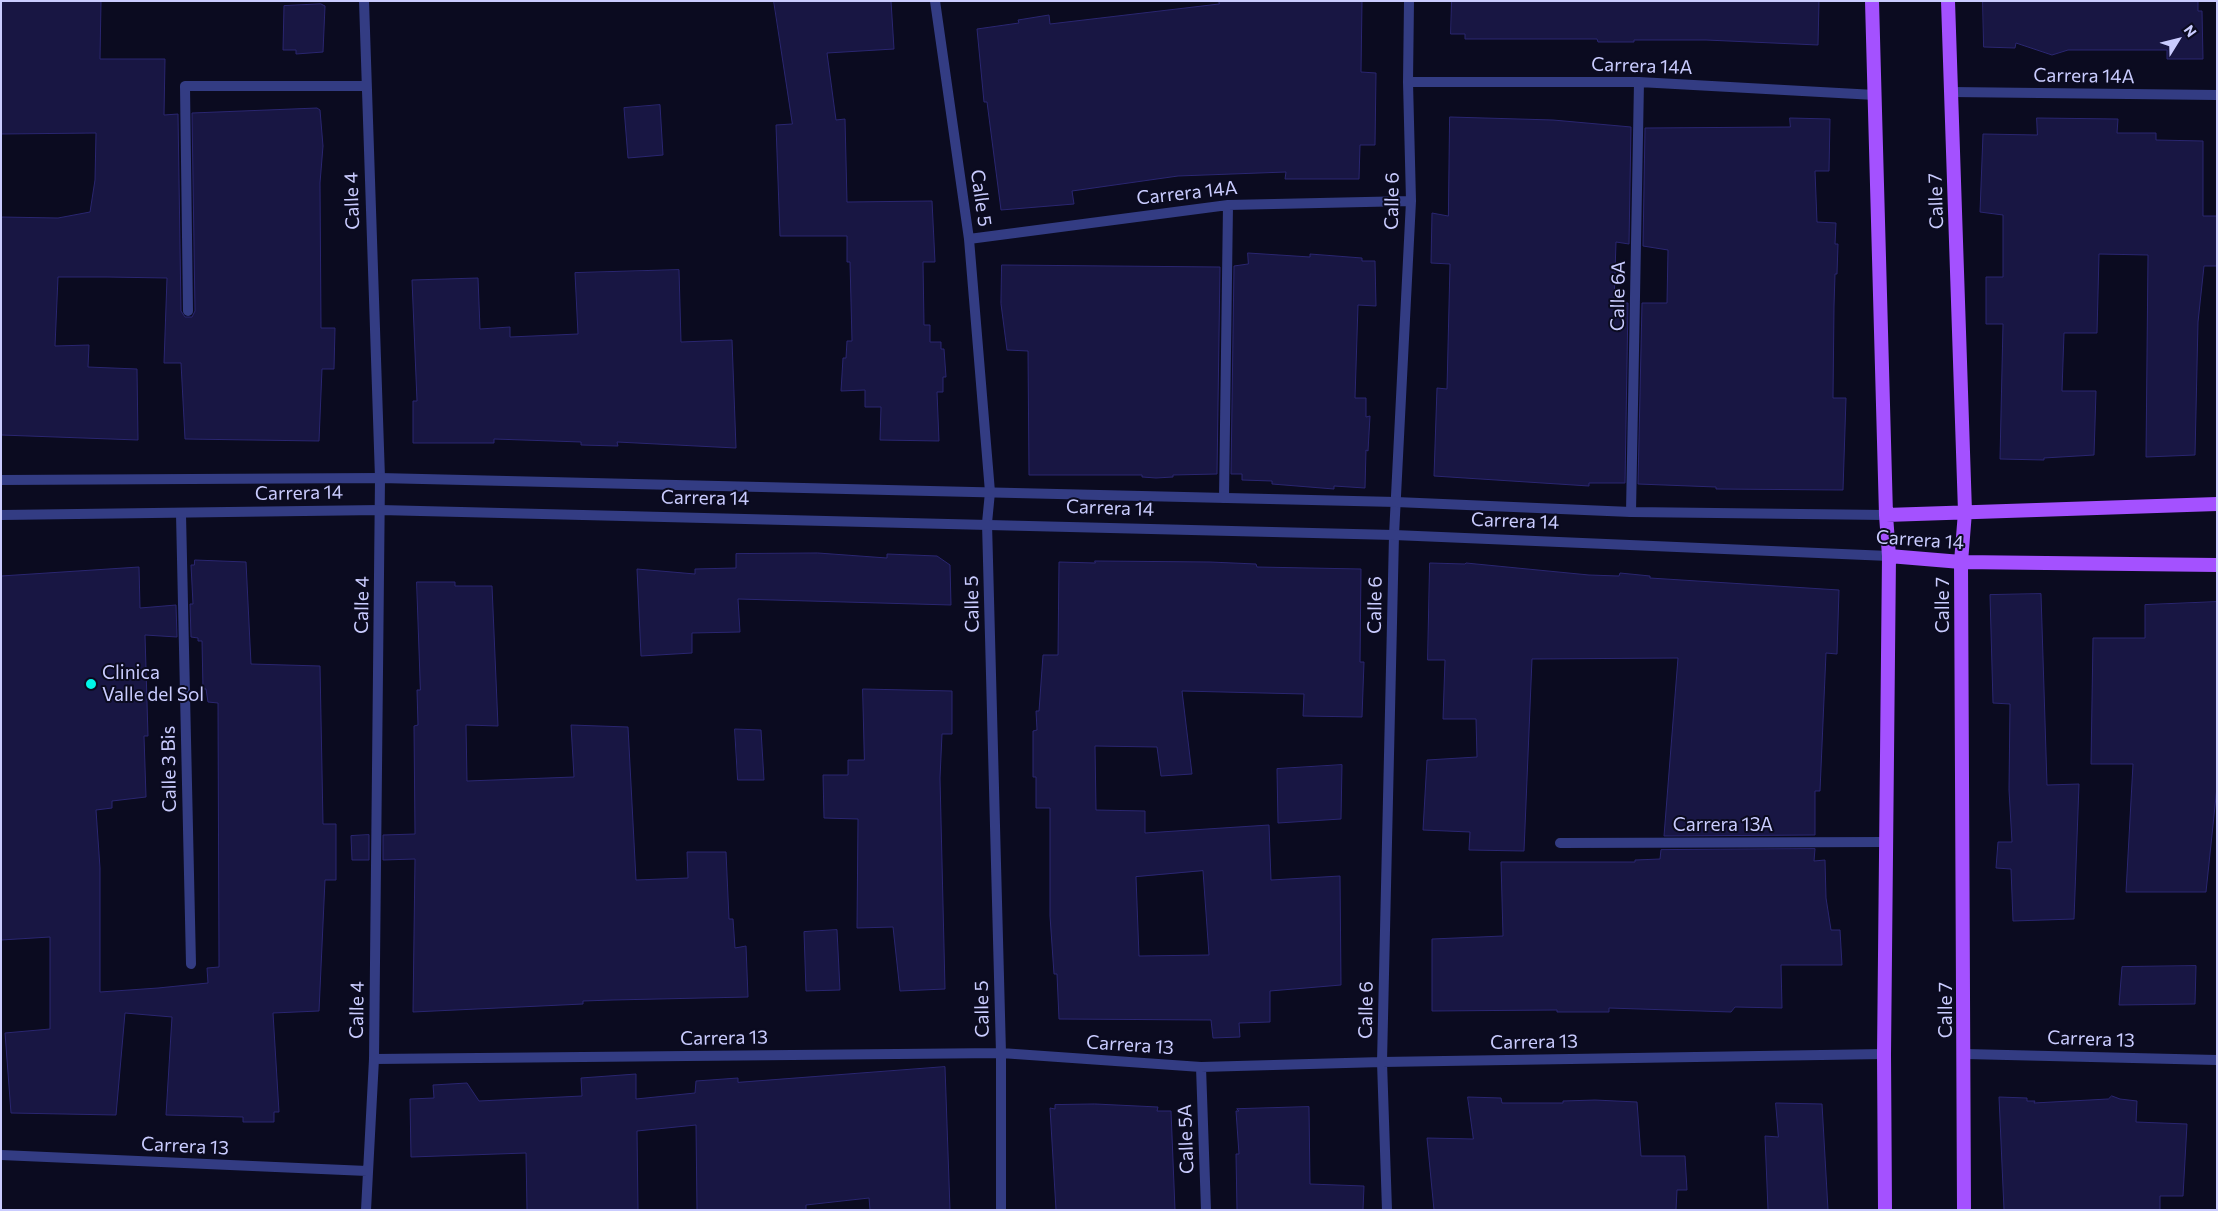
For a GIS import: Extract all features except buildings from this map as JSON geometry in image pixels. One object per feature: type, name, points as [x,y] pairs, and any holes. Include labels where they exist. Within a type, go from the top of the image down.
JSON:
[{"type":"main road","points":[[1872,1],[1886,514],[1889,556],[1884,1054],[1886,1210]]},
{"type":"main road","name":"Calle 7","points":[[1948,1],[1965,512],[1961,562],[1965,1054],[1964,1210]]},
{"type":"main road","name":"Carrera 14","points":[[1886,514],[2217,504]]},
{"type":"main road","name":"Carrera 14","points":[[1889,556],[1961,562],[2217,565]]},
{"type":"street","name":"Calle 4","points":[[364,1],[365,86],[380,478],[374,1059],[366,1210]]},
{"type":"street","name":"Calle 5","points":[[935,1],[969,239],[990,492],[987,524],[1001,1053],[1001,1210]]},
{"type":"street","name":"Calle 6","points":[[1387,1210],[1382,1062],[1394,535],[1411,201],[1408,82],[1409,1]]},
{"type":"street","name":"Carrera 14A","points":[[1408,82],[1639,82],[1875,95]]},
{"type":"street","name":"Calle 6A","points":[[1631,512],[1639,82]]},
{"type":"street","points":[[188,311],[185,86],[365,86]]},
{"type":"street","name":"Carrera 14A","points":[[1951,92],[2217,95]]},
{"type":"street","name":"Carrera 14A","points":[[969,239],[1228,204],[1411,201]]},
{"type":"street","points":[[1224,498],[1228,204]]},
{"type":"street","name":"Carrera 14","points":[[1,480],[380,478],[1396,502],[1631,512],[1886,514]]},
{"type":"street","name":"Carrera 14","points":[[1,515],[380,510],[1394,535],[1889,556]]},
{"type":"street","name":"Calle 3 Bis","points":[[180,514],[191,964]]},
{"type":"street","name":"Carrera 13A","points":[[1560,843],[1886,842]]},
{"type":"street","name":"Carrera 13","points":[[374,1059],[1001,1053],[1200,1068],[1382,1062],[1884,1054]]},
{"type":"street","name":"Carrera 13","points":[[1965,1054],[2217,1060]]},
{"type":"street","name":"Calle 5A","points":[[1200,1068],[1206,1210]]},
{"type":"street","name":"Carrera 13","points":[[1,1155],[367,1172]]},
{"type":"place","name":"Clinica Valle del Sol","points":[[91,684]]}]
